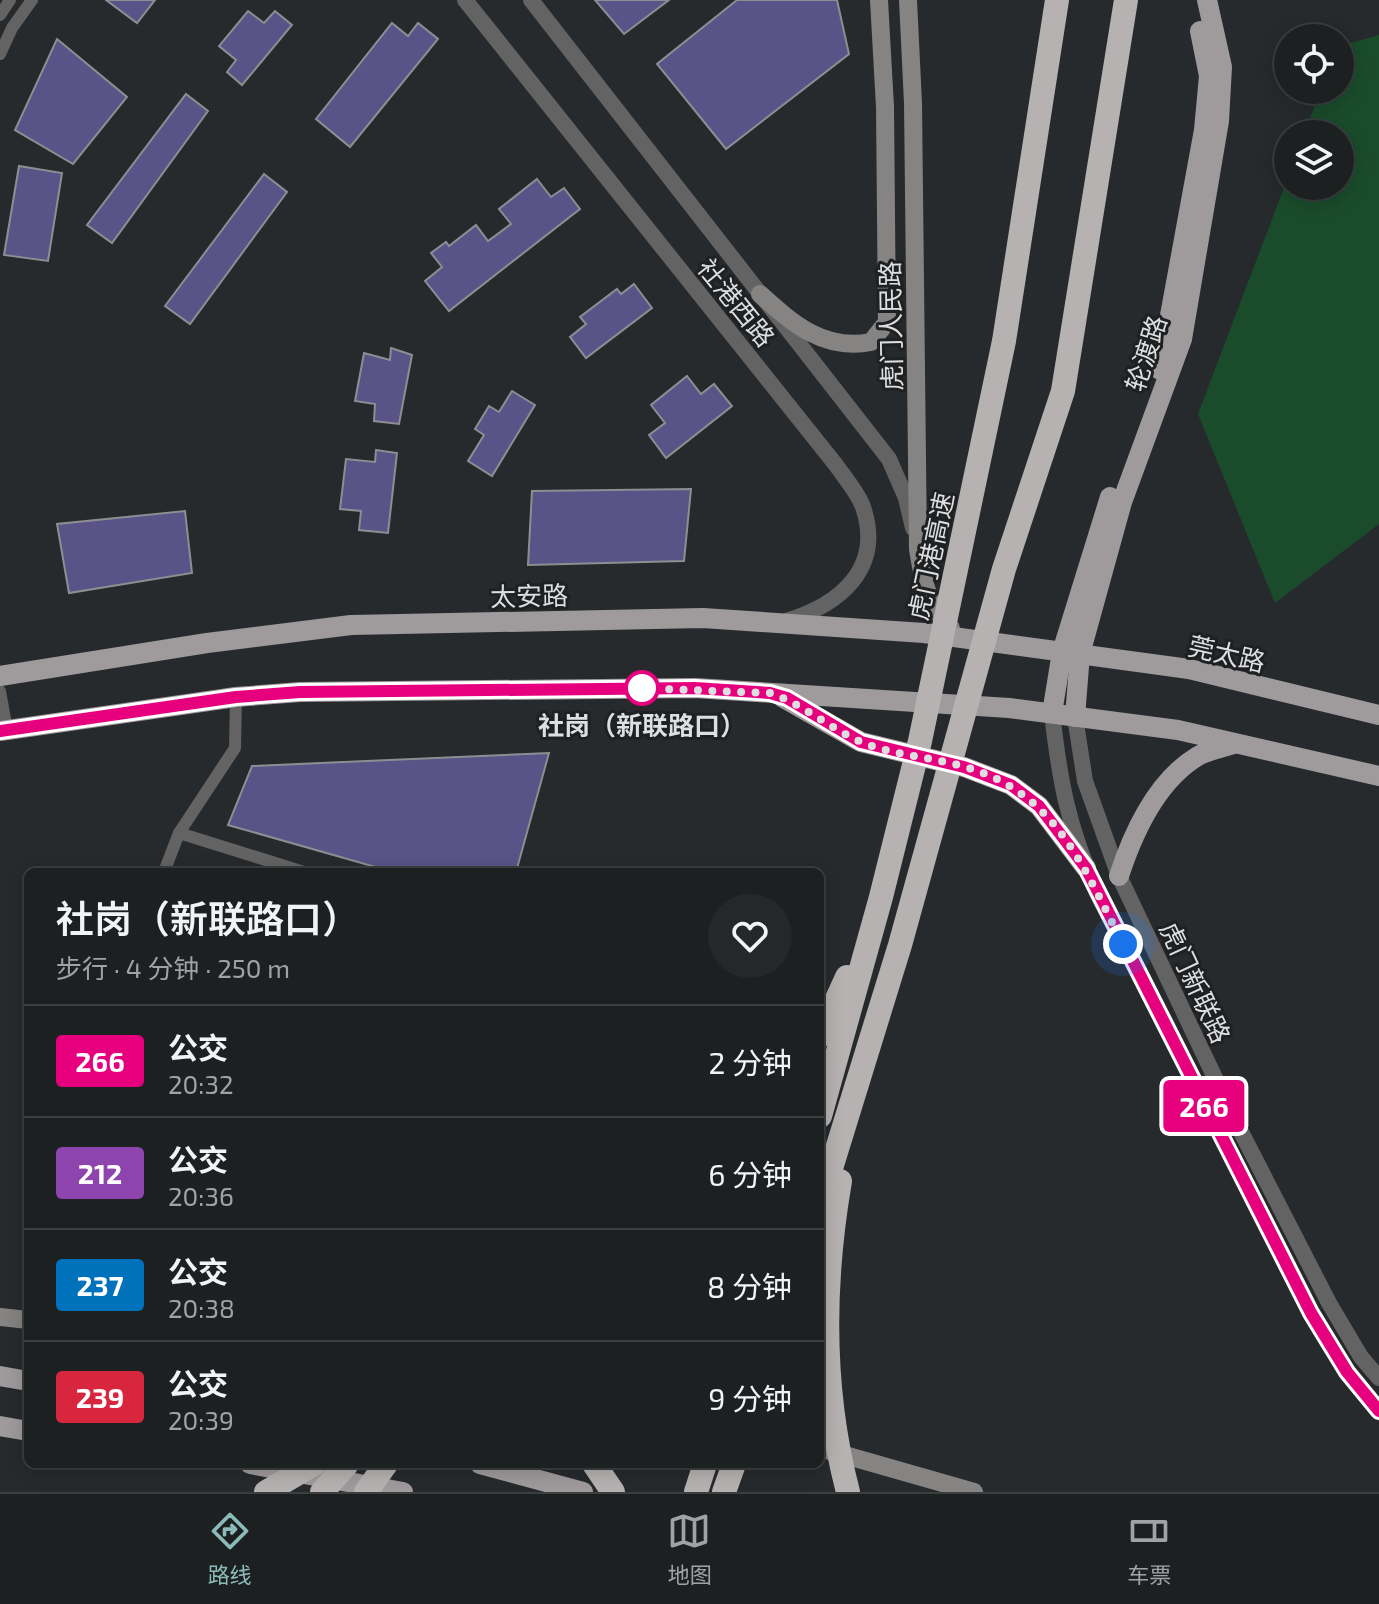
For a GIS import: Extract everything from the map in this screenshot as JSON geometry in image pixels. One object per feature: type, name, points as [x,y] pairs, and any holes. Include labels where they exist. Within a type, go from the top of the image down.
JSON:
[{"type":"highway","name":"虎门港高速","points":[[824,1102],[881,897],[920,741],[1004,341],[1057,0]]},
{"type":"highway","points":[[824,1191],[1004,569],[1063,391],[1126,0]]},
{"type":"highway","points":[[824,1027],[881,897]]},
{"type":"highway","points":[[824,1302],[855,1091]]},
{"type":"highway","points":[[825,1292],[831,1406],[848,1492]]},
{"type":"highway","points":[[824,1451],[830,1492]]},
{"type":"highway","points":[[266,1492],[307,1468]]},
{"type":"highway","points":[[322,1492],[343,1468]]},
{"type":"highway","points":[[366,1492],[383,1468]]},
{"type":"highway","points":[[597,1468],[613,1492]]},
{"type":"highway","points":[[696,1492],[704,1468]]},
{"type":"highway","points":[[724,1492],[733,1468]]},
{"type":"main road","name":"虎门人民路","points":[[760,294],[787,318],[819,339],[849,346],[871,342],[887,322],[886,167],[879,0]]},
{"type":"main road","name":"虎门人民路","points":[[908,0],[913,103],[918,549],[925,589],[935,612],[962,638]]},
{"type":"main road","name":"轮渡路","points":[[1075,717],[1071,653],[1112,491],[1160,370],[1204,130],[1209,76],[1193,0]]},
{"type":"main road","name":"轮渡路","points":[[1052,713],[1122,502],[1182,339],[1219,121],[1222,67],[1207,0]]},
{"type":"main road","name":"太安路","points":[[0,676],[207,643],[351,625],[703,618],[962,638],[1071,653]]},
{"type":"main road","name":"莞太路","points":[[1071,653],[1189,669],[1379,715]]},
{"type":"main road","points":[[4,731],[236,697],[358,689],[695,688],[1052,713],[1178,730],[1379,776]]},
{"type":"main road","points":[[770,693],[787,698],[861,742],[964,767],[1011,785],[1039,806],[1086,868]]},
{"type":"main road","points":[[1119,876],[1134,837],[1168,782],[1198,756],[1235,743]]},
{"type":"main road","points":[[0,1317],[24,1320]]},
{"type":"main road","points":[[0,1376],[24,1380]]},
{"type":"main road","points":[[0,1426],[24,1430]]},
{"type":"main road","points":[[824,1449],[974,1492]]},
{"type":"main road","points":[[272,1468],[403,1492]]},
{"type":"main road","points":[[495,1468],[583,1492]]},
{"type":"street","points":[[0,15],[10,0]]},
{"type":"street","points":[[0,54],[12,28],[32,0]]},
{"type":"street","name":"社港西路","points":[[465,0],[836,465],[863,506],[867,527],[865,556],[855,581],[835,601],[778,623]]},
{"type":"street","name":"社港西路","points":[[531,0],[889,459],[906,498],[918,549]]},
{"type":"street","points":[[0,691],[4,731]]},
{"type":"street","points":[[166,868],[179,833],[235,748],[236,697]]},
{"type":"street","name":"虎门新联路","points":[[1052,713],[1060,787],[1071,832],[1086,868],[1311,1313],[1347,1372],[1379,1411]]},
{"type":"street","name":"虎门新联路","points":[[1075,717],[1085,781],[1119,876],[1237,1124],[1329,1303],[1361,1357],[1379,1378]]},
{"type":"street","points":[[179,833],[291,868]]},
{"type":"green space","points":[[1379,35],[1379,524],[1275,603],[1198,414],[1279,200],[1354,200],[1354,120],[1309,120],[1316,104],[1354,104],[1354,42]]},
{"type":"building","points":[[106,0],[155,0],[137,23]]},
{"type":"building","points":[[595,0],[669,0],[624,34]]},
{"type":"building","points":[[737,0],[837,0],[849,54],[726,149],[657,64]]},
{"type":"building","points":[[248,11],[264,23],[275,11],[292,25],[242,85],[227,72],[236,60],[219,46]]},
{"type":"building","points":[[392,23],[408,36],[418,23],[438,39],[350,147],[316,119]]},
{"type":"building","points":[[57,39],[127,97],[73,164],[15,130]]},
{"type":"building","points":[[186,94],[208,111],[112,243],[87,225]]},
{"type":"building","points":[[19,166],[62,173],[48,261],[4,255]]},
{"type":"building","points":[[264,174],[287,192],[190,324],[165,306]]},
{"type":"building","points":[[537,179],[551,197],[564,188],[580,209],[449,311],[425,281],[442,267],[431,253],[446,242],[449,246],[476,225],[488,241],[511,224],[499,209]]},
{"type":"building","points":[[634,284],[652,308],[586,358],[570,337],[586,324],[580,317],[617,289],[621,294]]},
{"type":"building","points":[[391,348],[412,355],[399,424],[374,421],[375,404],[355,401],[364,353],[390,360]]},
{"type":"building","points":[[687,376],[701,394],[714,384],[732,406],[666,458],[649,435],[665,423],[651,405]]},
{"type":"building","points":[[512,391],[535,405],[492,476],[468,461],[484,435],[475,429],[489,406],[499,412]]},
{"type":"building","points":[[376,450],[397,453],[388,533],[359,530],[361,511],[340,509],[346,459],[375,462]]},
{"type":"building","points":[[691,489],[684,561],[528,565],[532,491]]},
{"type":"building","points":[[185,511],[192,573],[69,593],[57,524]]},
{"type":"building","points":[[549,753],[517,868],[379,868],[228,825],[252,766]]},
{"type":"bus line","name":"266","points":[[0,731],[236,697],[300,692],[358,689],[695,688],[770,693],[787,698],[861,742],[964,767],[1011,785],[1039,806],[1086,868],[1311,1313],[1347,1372],[1379,1411]]},
{"type":"place","name":"社岗（新联路口）","points":[[642,688]]},
{"type":"route","points":[[642,688],[634,688],[770,693],[787,698],[861,742],[964,767],[1011,785],[1039,806],[1074,850],[1123,944]]}]
